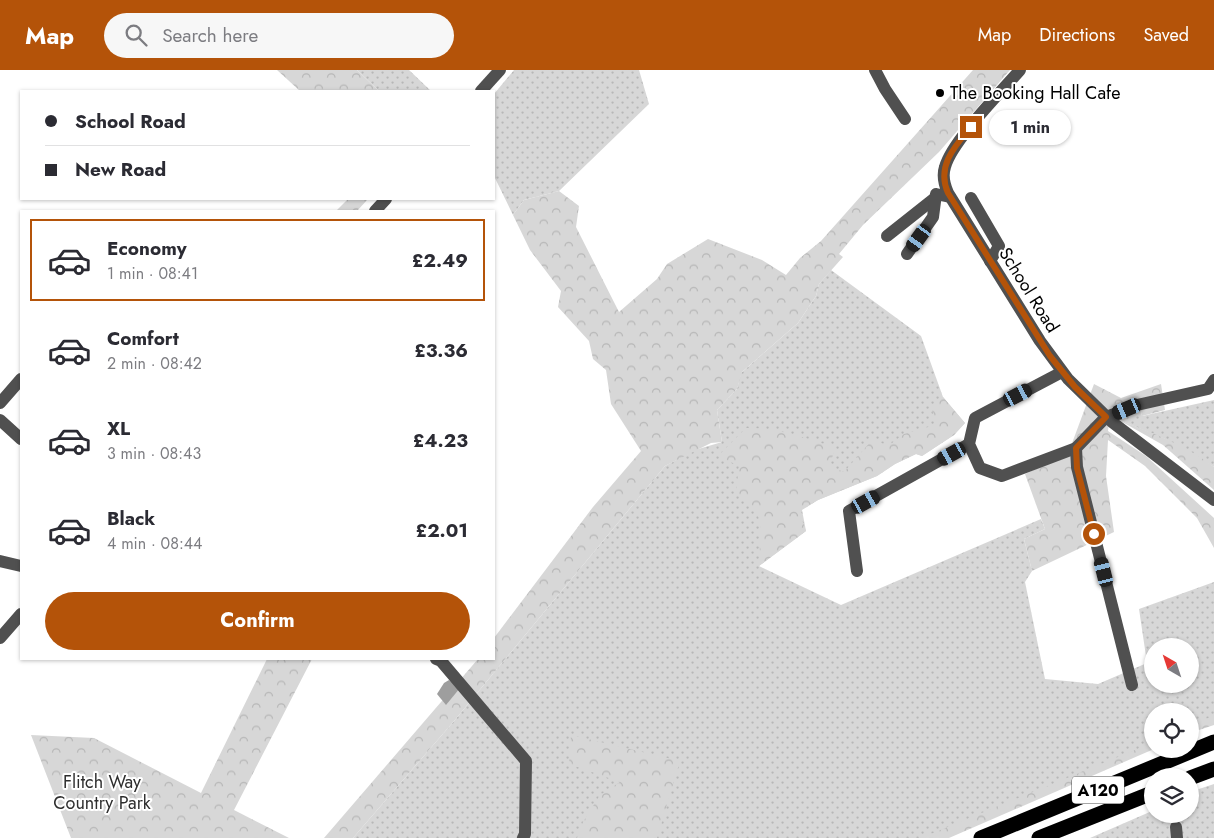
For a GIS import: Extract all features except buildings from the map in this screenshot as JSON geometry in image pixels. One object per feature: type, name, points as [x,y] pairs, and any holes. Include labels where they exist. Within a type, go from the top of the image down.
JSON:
[{"type":"highway","name":"A120","points":[[981,838],[1214,742]]},
{"type":"highway","points":[[1199,775],[1214,769]]},
{"type":"highway","name":"A120","points":[[1040,838],[1144,796]]},
{"type":"street","points":[[482,90],[500,70]]},
{"type":"street","points":[[875,70],[905,119]]},
{"type":"street","name":"School Road","points":[[1020,70],[957,144],[944,169],[944,180],[950,197],[1062,372],[1106,417],[1214,500]]},
{"type":"street","points":[[887,236],[935,198],[936,194],[950,197]]},
{"type":"street","points":[[907,254],[933,217],[935,198]]},
{"type":"street","points":[[971,198],[999,246],[990,261]]},
{"type":"street","points":[[376,210],[385,200]]},
{"type":"street","points":[[1062,372],[975,418],[970,444],[980,468],[1002,476],[1076,448],[1106,417],[1137,405],[1208,389],[1214,380]]},
{"type":"street","points":[[0,403],[20,381]]},
{"type":"street","points":[[0,420],[20,438]]},
{"type":"street","points":[[857,571],[849,511],[970,444]]},
{"type":"street","points":[[1076,448],[1077,468],[1132,685]]},
{"type":"street","points":[[0,561],[20,566]]},
{"type":"street","points":[[0,638],[20,615]]},
{"type":"street","points":[[438,660],[526,761],[525,834],[523,838]]},
{"type":"green space","points":[[277,70],[357,70],[378,90],[299,90]]},
{"type":"green space","points":[[357,70],[409,70],[430,90],[378,90]]},
{"type":"green space","points":[[514,70],[639,70],[649,104],[559,191],[524,200],[513,215],[495,178],[495,93]]},
{"type":"green space","points":[[973,70],[1010,70],[939,152],[863,225],[839,254],[843,257],[819,284],[816,296],[798,323],[742,372],[737,389],[717,410],[722,442],[711,443],[665,466],[454,721],[353,838],[324,838],[477,660],[495,660],[495,637],[593,507],[641,451],[611,404],[606,370],[593,359],[589,341],[558,307],[561,291],[530,250],[513,215],[524,200],[559,191],[579,206],[576,227],[619,312],[657,279],[667,264],[708,239],[762,260],[786,275],[800,258],[821,241]]},
{"type":"green space","points":[[347,200],[367,200],[358,210],[337,210]]},
{"type":"green space","points":[[831,270],[921,336],[943,397],[965,423],[954,435],[922,456],[916,454],[895,464],[877,476],[818,500],[802,510],[806,531],[759,566],[841,605],[1041,519],[1045,529],[1024,539],[1032,571],[1025,582],[1045,679],[1098,684],[1144,664],[1144,693],[1199,693],[1199,638],[1144,638],[1144,643],[1139,609],[1214,582],[1214,716],[1199,727],[1199,703],[1144,703],[1144,751],[928,838],[353,838],[454,721],[665,466],[695,450],[722,442],[717,410],[737,389],[741,373],[798,323],[816,296],[819,284]]},
{"type":"green space","points":[[1094,384],[1121,398],[1161,384],[1165,410],[1142,416],[1139,400],[1111,408],[1108,431],[1146,456],[1214,518],[1214,548],[1197,518],[1145,466],[1108,440],[1106,476],[1114,532],[1032,571],[1024,539],[1045,529],[1025,474],[1068,454]]},
{"type":"green space","points":[[943,397],[965,423],[954,435],[922,456],[916,454],[895,464],[877,476],[818,500],[799,511],[806,531],[759,566],[761,523],[754,507],[736,492],[739,466],[718,456],[746,428],[781,431],[836,447],[829,466],[844,472],[873,439],[888,446],[904,434],[935,425],[932,408]]},
{"type":"green space","points":[[1139,399],[1142,416],[1214,400],[1214,467],[1165,439],[1117,419]]},
{"type":"green space","points":[[1117,419],[1180,446],[1214,467],[1214,490],[1163,445]]},
{"type":"green space","name":"Flitch Way Country Park","points":[[267,660],[311,660],[234,810],[289,838],[71,838],[31,735],[94,738],[201,793]]},
{"type":"green space","points":[[1214,715],[1214,725],[1199,730],[1199,722]]},
{"type":"green space","points":[[571,735],[680,761],[657,838],[577,838],[583,822],[600,795],[620,782],[569,764]]},
{"type":"green space","points":[[1144,746],[1144,753],[949,838],[921,838]]},
{"type":"green space","points":[[1214,784],[1214,838],[1090,838],[1144,814],[1144,823],[1199,823],[1199,789]]},
{"type":"shaded area","points":[[449,680],[460,688],[446,705],[437,694],[444,683]]},
{"type":"place","name":"The Booking Hall Cafe","points":[[940,93]]},
{"type":"route","points":[[971,127],[957,144],[944,169],[943,176],[948,193],[1050,356],[1075,387],[1106,417],[1076,448],[1077,468],[1094,534]]}]
